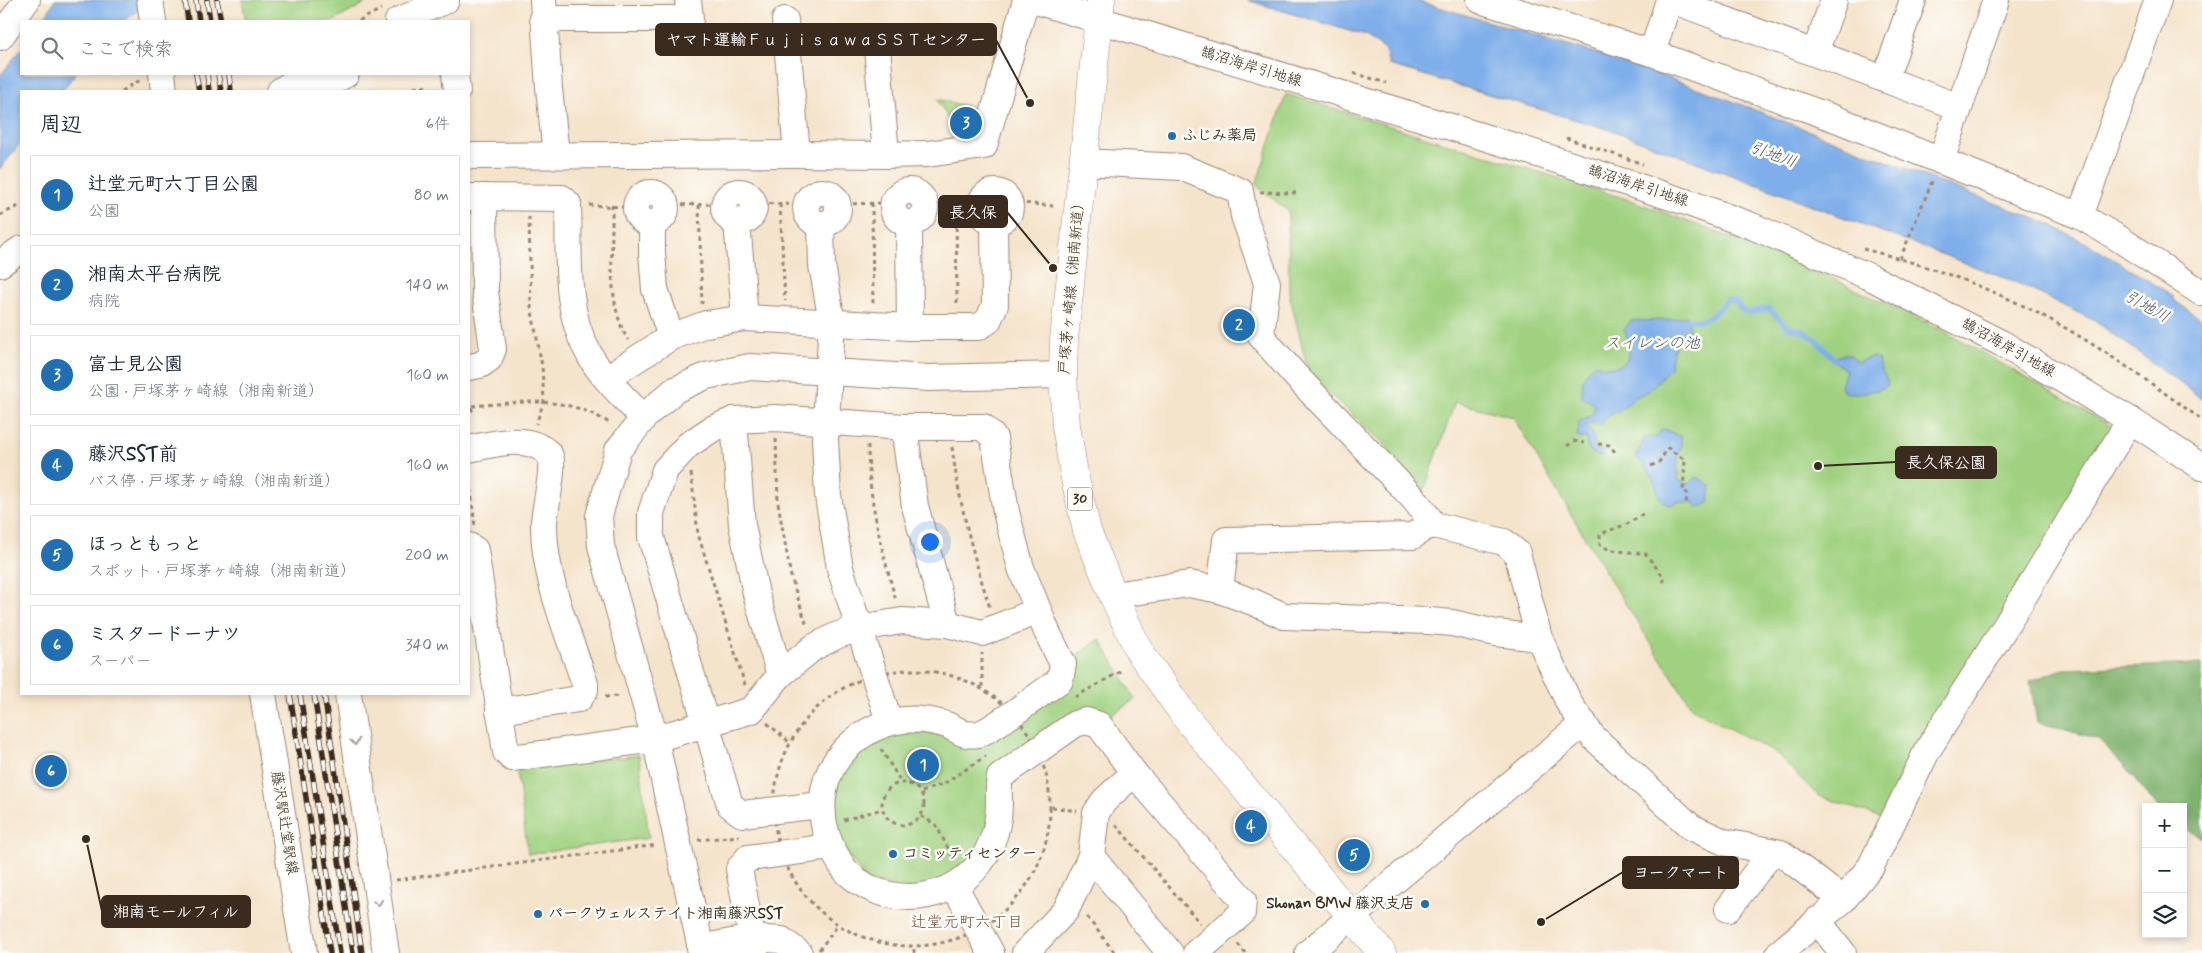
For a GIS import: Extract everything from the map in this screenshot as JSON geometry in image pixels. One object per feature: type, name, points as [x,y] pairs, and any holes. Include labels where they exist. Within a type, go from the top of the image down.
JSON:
[{"type":"main road","name":"戸塚茅ヶ崎線（湘南新道）","points":[[1100,10],[1064,339],[1063,375],[1066,426],[1074,474],[1088,531],[1113,595],[1139,651],[1187,719],[1382,953]]},
{"type":"street","points":[[0,19],[13,0]]},
{"type":"street","points":[[0,38],[27,0]]},
{"type":"street","points":[[150,0],[153,20]]},
{"type":"street","points":[[556,155],[543,9],[690,19],[688,0]]},
{"type":"street","points":[[470,156],[886,155],[927,154],[984,146],[1026,0]]},
{"type":"street","name":"鵠沼海岸引地線","points":[[1033,0],[1100,10],[1689,203],[1752,226],[1872,278],[1942,311],[2010,347],[2130,420],[2202,467]]},
{"type":"street","points":[[1480,0],[1652,53],[1836,119],[1939,166],[2080,216],[2118,238],[2202,293]]},
{"type":"street","points":[[1652,53],[1670,0],[1960,107]]},
{"type":"street","points":[[1815,53],[1834,0]]},
{"type":"street","points":[[1885,79],[1913,0]]},
{"type":"street","points":[[1939,166],[1996,0]]},
{"type":"street","points":[[2080,216],[2158,0]]},
{"type":"street","points":[[403,20],[449,11]]},
{"type":"street","points":[[785,20],[796,154]]},
{"type":"street","points":[[877,47],[886,155]]},
{"type":"street","points":[[282,90],[305,75]]},
{"type":"street","points":[[319,90],[344,75]]},
{"type":"street","points":[[455,75],[457,90]]},
{"type":"street","points":[[1083,162],[1181,167],[1240,191],[1244,216],[1268,283],[1261,336],[1294,374],[1414,499],[1434,525]]},
{"type":"street","points":[[908,191],[918,194],[925,202],[925,212],[919,221],[909,224],[899,220],[883,203],[908,191]]},
{"type":"street","points":[[470,367],[489,359],[493,349],[485,292],[476,197],[562,198],[568,204],[571,302],[577,330],[585,347],[607,378],[643,418]]},
{"type":"street","points":[[977,210],[999,222],[1008,216],[1010,202]]},
{"type":"street","points":[[813,214],[826,224],[834,218],[837,204]]},
{"type":"street","points":[[642,210],[652,253],[655,290],[670,337]]},
{"type":"street","points":[[738,210],[744,318]]},
{"type":"street","points":[[607,378],[670,337],[706,324],[744,318],[873,326],[978,327],[988,321],[995,305],[977,210]]},
{"type":"street","points":[[813,214],[832,322],[824,439],[828,496],[840,568],[860,628],[879,725]]},
{"type":"street","points":[[909,224],[910,327]]},
{"type":"street","points":[[0,264],[20,251]]},
{"type":"street","points":[[799,953],[782,940],[754,946],[701,950],[679,842],[655,739],[601,546],[600,516],[618,450],[643,418],[675,390],[706,376],[750,367],[928,378],[1063,375]]},
{"type":"street","points":[[825,826],[742,814],[730,805],[651,537],[651,513],[665,470],[688,445],[712,429],[734,420],[775,418],[904,427],[983,427],[994,438],[1006,512],[1021,568],[1038,611],[1063,664],[1060,680],[981,734],[963,735],[948,726],[919,719],[879,725],[838,756],[827,776],[825,826],[848,873],[865,886],[890,896],[921,897],[940,893],[960,883],[979,864],[991,845],[997,822],[999,805],[997,788],[1000,777],[1075,724],[1086,721],[1098,725],[1134,773],[1243,900],[1242,913],[1205,946]]},
{"type":"street","points":[[734,420],[742,525],[756,594],[780,675]]},
{"type":"street","points":[[1779,953],[1843,900],[1871,866],[1927,751],[2010,619],[2130,420]]},
{"type":"street","points":[[904,427],[915,506],[947,624]]},
{"type":"street","points":[[470,448],[514,441],[530,444],[548,453],[552,458],[553,468],[546,497],[545,546],[550,575],[585,684],[585,690],[579,699],[499,711]]},
{"type":"street","points":[[1220,590],[1226,540],[1413,536],[1424,528],[1434,525],[1504,542],[1517,552],[1539,638],[1570,705],[1593,737],[1691,827],[1724,842],[1781,853],[1843,900]]},
{"type":"street","points":[[472,548],[506,752],[512,758],[655,739],[752,710],[780,675],[814,647],[838,635],[860,628],[902,621],[947,624],[989,630],[1038,611]]},
{"type":"street","points":[[1113,595],[1189,584],[1220,590],[1284,616],[1429,620],[1496,633],[1539,638]]},
{"type":"street","name":"藤沢駅辻堂駅線","points":[[263,695],[304,953]]},
{"type":"street","points":[[348,695],[386,953]]},
{"type":"street","points":[[1308,953],[1584,723]]},
{"type":"street","points":[[1040,948],[1073,899],[1091,856],[1096,813],[1104,801],[1134,773]]},
{"type":"street","points":[[754,946],[739,869],[748,858],[825,826]]},
{"type":"street","points":[[1728,909],[1772,852]]},
{"type":"street","points":[[1091,856],[1170,953]]},
{"type":"street","points":[[960,883],[991,953]]},
{"type":"street","points":[[1817,920],[1843,953]]},
{"type":"path","points":[[361,20],[374,12]]},
{"type":"path","points":[[125,90],[156,81]]},
{"type":"path","points":[[408,90],[413,87],[428,86],[434,90]]},
{"type":"path","points":[[1900,259],[1939,166]]},
{"type":"path","points":[[1240,191],[1298,193]]},
{"type":"path","points":[[529,197],[531,306],[542,366],[544,401],[530,444]]},
{"type":"path","points":[[925,202],[977,210],[957,327]]},
{"type":"path","points":[[1010,202],[1053,206]]},
{"type":"path","points":[[837,204],[883,203],[873,326]]},
{"type":"path","points":[[568,204],[642,210],[698,205],[738,210],[780,204],[813,214]]},
{"type":"path","points":[[780,204],[783,286],[788,320]]},
{"type":"path","points":[[0,215],[20,205]]},
{"type":"path","points":[[698,205],[702,300],[706,324]]},
{"type":"path","points":[[639,358],[624,333],[614,301],[642,210]]},
{"type":"path","points":[[472,406],[544,401],[571,405],[600,417],[614,426]]},
{"type":"path","points":[[470,402],[472,406],[470,412]]},
{"type":"path","points":[[775,418],[778,503],[791,577],[814,647]]},
{"type":"path","points":[[867,425],[868,470],[880,546],[902,621]]},
{"type":"path","points":[[950,427],[957,491],[989,630],[982,687]]},
{"type":"path","points":[[1567,446],[1574,441],[1584,443]]},
{"type":"path","points":[[1598,444],[1609,445],[1616,453]]},
{"type":"path","points":[[688,445],[698,534],[752,710],[789,742]]},
{"type":"path","points":[[1651,466],[1659,462],[1668,448],[1685,460],[1683,492],[1687,492],[1686,506]]},
{"type":"path","points":[[470,482],[476,535],[472,548]]},
{"type":"path","points":[[1643,514],[1627,524],[1600,534],[1600,545],[1608,550],[1623,550],[1646,554],[1662,576],[1665,586]]},
{"type":"path","points":[[879,725],[901,782]]},
{"type":"path","points":[[901,782],[912,784],[922,792],[925,804],[921,816],[911,824],[897,825],[888,819],[882,809],[882,801],[888,788],[901,782]]},
{"type":"path","points":[[1052,808],[1096,813],[1110,818],[1205,946]]},
{"type":"path","points":[[825,826],[882,809]]},
{"type":"path","points":[[921,816],[936,826],[960,883]]},
{"type":"path","points":[[775,832],[785,832]]},
{"type":"path","points":[[375,883],[679,842],[748,835]]},
{"type":"path","points":[[1073,899],[1115,953]]},
{"type":"path","points":[[818,953],[838,925]]},
{"type":"path","points":[[914,947],[914,953]]},
{"type":"green space","points":[[242,0],[371,0],[336,20],[246,20]]},
{"type":"green space","points":[[1286,94],[1633,201],[1804,265],[1944,331],[2116,429],[1882,818],[1817,795],[1777,754],[1693,709],[1606,573],[1513,417],[1455,402],[1424,491],[1382,442],[1309,375],[1289,293],[1288,211],[1256,185]]},
{"type":"green space","points":[[937,99],[984,111],[978,136],[960,139]]},
{"type":"green space","points":[[1100,639],[1135,699],[1103,721],[1007,760],[979,855],[925,891],[867,881],[831,832],[832,782],[869,740],[913,728],[956,741]]},
{"type":"green space","points":[[2202,664],[2202,838],[2187,829],[2187,803],[2155,803],[2098,739],[2037,722],[2030,681],[2063,669]]},
{"type":"green space","points":[[639,755],[649,838],[528,854],[517,770]]},
{"type":"water","points":[[55,0],[152,0],[125,20],[44,20]]},
{"type":"water","name":"引地川","points":[[1247,0],[1414,0],[1599,54],[1714,94],[2049,224],[2088,244],[2172,295],[2175,301],[2202,320],[2202,399],[2095,321],[2013,281],[1614,131],[1389,65],[1385,50],[1366,36]]},
{"type":"water","points":[[20,50],[20,75],[74,75],[63,90],[20,90],[20,143],[0,169],[0,76]]},
{"type":"water","name":"スイレンの池","points":[[1687,316],[1690,333],[1685,339],[1677,343],[1673,351],[1670,369],[1649,391],[1634,398],[1625,407],[1607,417],[1600,425],[1594,423],[1586,424],[1594,436],[1595,449],[1605,452],[1605,455],[1601,456],[1593,454],[1586,444],[1587,437],[1581,439],[1578,437],[1577,432],[1580,429],[1578,425],[1581,420],[1592,415],[1595,405],[1582,397],[1583,383],[1587,371],[1594,364],[1613,367],[1625,362],[1629,349],[1624,330],[1631,321],[1669,320]]},
{"type":"water","points":[[1844,354],[1851,355],[1858,362],[1873,356],[1878,359],[1888,385],[1866,392],[1852,393],[1843,391],[1841,386],[1846,370],[1834,362],[1835,357]]},
{"type":"water","points":[[1662,429],[1681,437],[1677,468],[1679,481],[1689,484],[1695,478],[1699,478],[1711,486],[1709,503],[1697,508],[1693,502],[1676,502],[1667,505],[1659,497],[1651,475],[1636,457],[1644,438],[1657,437]]},
{"type":"waterway","points":[[1689,319],[1706,319],[1727,300],[1735,301],[1743,311],[1749,313],[1768,308],[1787,327],[1803,331],[1816,340],[1835,360]]},
{"type":"railway","points":[[185,0],[188,20]]},
{"type":"railway","points":[[196,0],[199,20]]},
{"type":"railway","points":[[207,0],[210,20]]},
{"type":"railway","points":[[217,0],[221,20]]},
{"type":"railway","points":[[196,75],[199,90]]},
{"type":"railway","points":[[207,75],[209,90]]},
{"type":"railway","points":[[218,75],[221,90]]},
{"type":"railway","points":[[229,75],[231,90]]},
{"type":"railway","points":[[290,695],[330,953]]},
{"type":"railway","points":[[300,695],[340,953]]},
{"type":"railway","points":[[314,695],[353,953]]},
{"type":"railway","points":[[324,695],[362,953]]},
{"type":"place","name":"ヤマト運輸ＦｕｊｉｓａｗａＳＳＴセンター","points":[[1030,103]]},
{"type":"place","name":"富士見公園","points":[[966,123]]},
{"type":"place","name":"ふじみ薬局","points":[[1172,136]]},
{"type":"place","name":"長久保","points":[[1053,268]]},
{"type":"place","name":"湘南太平台病院","points":[[1239,325]]},
{"type":"place","name":"長久保公園","points":[[1818,466]]},
{"type":"place","name":"辻堂元町六丁目公園","points":[[923,765]]},
{"type":"place","name":"ミスタードーナツ","points":[[51,771]]},
{"type":"place","name":"藤沢SST前","points":[[1251,826]]},
{"type":"place","name":"湘南モールフィル","points":[[86,839]]},
{"type":"place","name":"コミッティセンター","points":[[893,854]]},
{"type":"place","name":"ほっともっと","points":[[1354,855]]},
{"type":"place","name":"Shonan BMW 藤沢支店","points":[[1425,904]]},
{"type":"place","name":"パークウェルステイト湘南藤沢SST","points":[[538,914]]},
{"type":"place","name":"ヨークマート","points":[[1541,922]]},
{"type":"district","name":"辻堂元町六丁目","points":[[967,922]]}]
